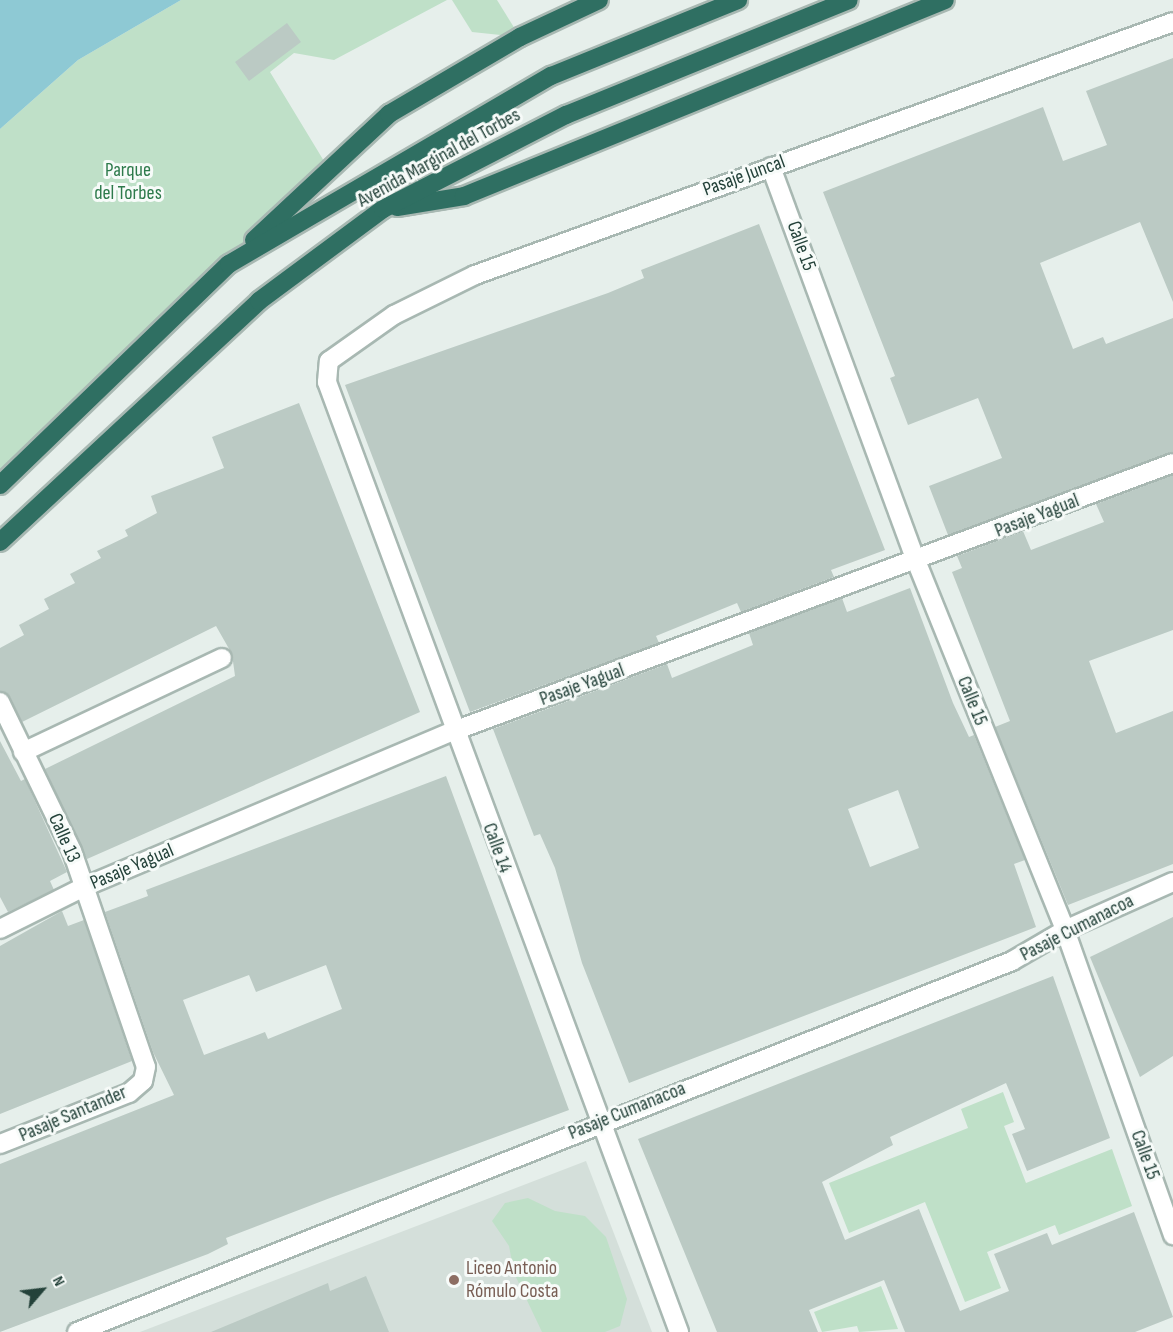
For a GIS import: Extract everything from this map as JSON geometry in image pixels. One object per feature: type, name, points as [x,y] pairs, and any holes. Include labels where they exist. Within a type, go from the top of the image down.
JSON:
[{"type":"highway","points":[[229,264],[389,114],[520,37],[599,0]]},
{"type":"highway","name":"Avenida Marginal del Torbes","points":[[0,485],[229,264],[551,76],[738,0]]},
{"type":"highway","name":"Avenida Marginal del Torbes","points":[[0,542],[259,301],[383,209],[566,115],[849,0]]},
{"type":"highway","points":[[383,209],[464,196],[945,0]]},
{"type":"street","name":"Pasaje Juncal","points":[[329,361],[394,315],[475,275],[1173,22]]},
{"type":"street","name":"Calle 15","points":[[771,167],[917,563],[1065,930],[1173,1235]]},
{"type":"street","name":"Calle 14","points":[[329,361],[327,382],[454,731],[679,1332]]},
{"type":"street","name":"Pasaje Yagual","points":[[0,929],[84,887],[454,731],[917,563],[1173,463]]},
{"type":"street","points":[[23,752],[222,658]]},
{"type":"street","name":"Calle 13","points":[[0,702],[84,887],[146,1067],[143,1081]]},
{"type":"street","name":"Pasaje Cumanacoa","points":[[77,1332],[599,1122],[1012,961],[1065,930],[1173,882]]},
{"type":"street","name":"Pasaje Santander","points":[[0,1144],[129,1093],[143,1081]]},
{"type":"shaded area","name":"Liceo Antonio Rómulo Costa","points":[[586,1161],[652,1332],[140,1332]]},
{"type":"green space","name":"Parque del Torbes","points":[[181,0],[447,0],[334,60],[294,53],[270,72],[330,171],[0,485],[0,129],[78,60]]},
{"type":"green space","points":[[452,0],[497,0],[520,37],[472,32]]},
{"type":"green space","points":[[1003,1092],[1014,1122],[1004,1126],[1026,1183],[1112,1149],[1132,1206],[1059,1235],[1055,1225],[987,1252],[1001,1288],[965,1302],[925,1202],[849,1233],[829,1183],[968,1128],[961,1109]]},
{"type":"green space","points":[[528,1198],[555,1211],[585,1216],[606,1237],[627,1299],[620,1326],[605,1332],[542,1332],[514,1273],[509,1246],[492,1221],[505,1203]]},
{"type":"green space","points":[[881,1286],[898,1329],[859,1332],[857,1326],[822,1332],[814,1312]]},
{"type":"water","points":[[0,0],[181,0],[78,60],[0,129]]},
{"type":"building","points":[[287,23],[301,42],[249,81],[235,62]]},
{"type":"building","points":[[1173,58],[1173,302],[1140,222],[1040,263],[1073,349],[1103,337],[1106,344],[1173,318],[1173,452],[948,535],[929,486],[1002,458],[978,398],[908,425],[890,378],[895,376],[823,192],[1043,107],[1063,161],[1107,145],[1086,91]]},
{"type":"building","points":[[759,224],[885,550],[831,570],[834,577],[741,612],[737,603],[656,636],[659,643],[470,712],[345,385],[608,293],[644,278],[641,270]]},
{"type":"building","points":[[299,403],[420,712],[87,859],[45,769],[235,676],[232,654],[216,626],[22,722],[10,697],[0,691],[0,648],[24,635],[19,625],[49,609],[44,599],[75,583],[70,574],[101,558],[97,551],[128,536],[125,530],[157,513],[151,496],[224,468],[212,437]]},
{"type":"building","points":[[1173,475],[1173,630],[1089,661],[1116,733],[1173,711],[1173,864],[1068,905],[995,727],[1010,721],[952,572],[962,568],[957,556],[1023,531],[1031,550],[1104,522],[1096,504]]},
{"type":"building","points":[[910,588],[953,703],[969,737],[974,735],[1025,860],[1014,864],[1036,927],[629,1083],[582,963],[555,868],[540,834],[534,836],[493,729],[667,664],[672,678],[753,645],[749,633],[842,598],[847,612]],"holes":[[[898,790],[919,848],[870,867],[848,809]]]},
{"type":"building","points":[[0,741],[21,781],[25,779],[67,872],[50,881],[54,890],[8,912],[0,897]]},
{"type":"building","points":[[446,776],[569,1110],[226,1238],[228,1244],[208,1254],[0,1332],[0,1164],[174,1095],[153,1052],[105,912],[148,896],[146,890]],"holes":[[[326,965],[342,1009],[268,1039],[265,1032],[204,1055],[183,1000],[249,975],[256,992]]]},
{"type":"building","points":[[62,911],[68,926],[84,920],[132,1061],[0,1114],[0,946]]},
{"type":"building","points":[[1173,917],[1173,1056],[1140,1077],[1090,957]]},
{"type":"building","points":[[1053,976],[1110,1138],[1027,1171],[1012,1134],[1025,1129],[1006,1083],[890,1137],[893,1145],[822,1182],[845,1240],[919,1209],[960,1311],[1009,1291],[994,1254],[1047,1233],[1052,1245],[1134,1212],[1173,1317],[1135,1332],[905,1332],[884,1280],[809,1310],[818,1332],[717,1332],[638,1139]]},
{"type":"building","points":[[366,1276],[389,1332],[211,1332],[328,1283],[330,1291]]},
{"type":"place","name":"Liceo Antonio Rómulo Costa","points":[[454,1280]]}]
